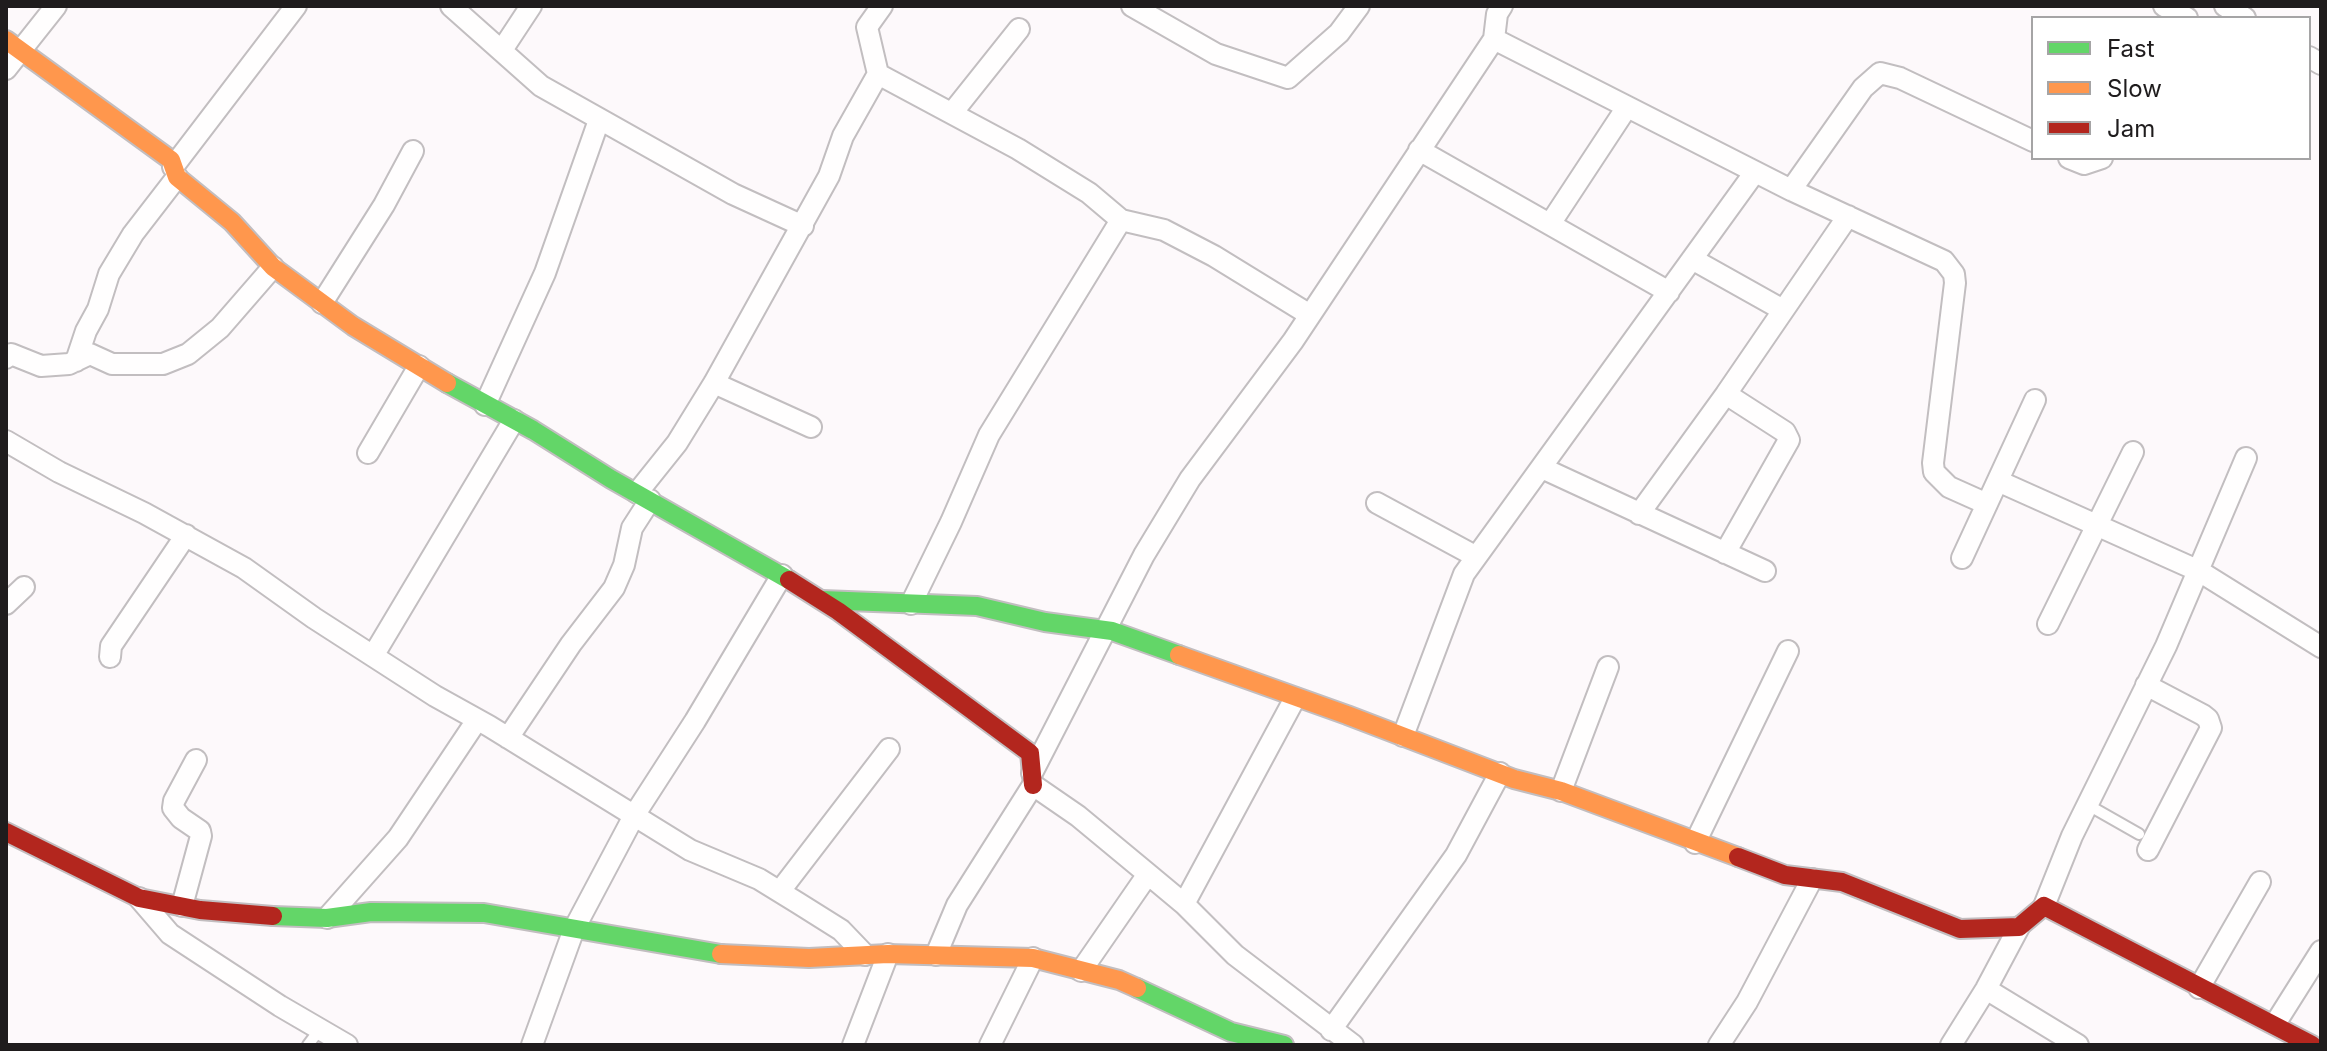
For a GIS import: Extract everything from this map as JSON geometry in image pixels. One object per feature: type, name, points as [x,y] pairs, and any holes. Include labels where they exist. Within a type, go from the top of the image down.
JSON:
[{"type":"street","points":[[6,69],[13,45],[56,6]]},
{"type":"street","points":[[76,361],[109,274],[133,234],[296,6]]},
{"type":"street","points":[[451,6],[541,86],[733,194],[803,226]]},
{"type":"street","points":[[502,50],[531,6]]},
{"type":"street","points":[[508,738],[571,644],[614,588],[644,496],[714,383],[829,176],[843,136],[878,74],[867,27],[882,6]]},
{"type":"street","points":[[1132,6],[1216,54],[1288,78],[1339,33],[1359,6]]},
{"type":"street","points":[[2164,6],[2186,16]]},
{"type":"street","points":[[936,955],[957,905],[1033,779],[1144,555],[1190,479],[1310,315],[1494,39],[1494,9]]},
{"type":"street","points":[[952,113],[1019,29]]},
{"type":"street","points":[[1494,39],[1791,190],[1944,261],[1954,274],[1955,283],[1934,472],[1941,482],[1987,504]]},
{"type":"street","points":[[13,45],[171,160],[175,172],[232,222],[273,267],[353,326],[822,600],[1030,753],[1033,779],[1184,904],[1235,955],[1353,1045]]},
{"type":"street","points":[[1791,190],[1863,88],[1880,73],[1900,78],[2031,140]]},
{"type":"street","points":[[878,74],[1077,186],[1121,220],[1164,230],[1214,256],[1310,315]]},
{"type":"street","points":[[1550,224],[1627,107]]},
{"type":"street","points":[[485,405],[545,273],[599,120]]},
{"type":"street","points":[[1419,150],[1669,292]]},
{"type":"street","points":[[322,303],[384,205],[413,151]]},
{"type":"street","points":[[2074,160],[2084,164],[2096,160]]},
{"type":"street","points":[[1403,736],[1455,595],[1475,556],[1755,172]]},
{"type":"street","points":[[1639,514],[1848,216]]},
{"type":"street","points":[[911,604],[989,435],[1121,220]]},
{"type":"street","points":[[1692,259],[1783,310]]},
{"type":"street","points":[[6,358],[11,354],[41,366],[69,364],[90,354],[112,364],[163,364],[188,354],[220,328],[273,267]]},
{"type":"street","points":[[368,453],[419,366]]},
{"type":"street","points":[[714,383],[811,427]]},
{"type":"street","points":[[1725,553],[1789,440],[1785,432],[1726,394]]},
{"type":"street","points":[[1962,558],[2035,400]]},
{"type":"street","points":[[373,656],[514,420]]},
{"type":"street","points":[[6,441],[244,568],[373,656],[690,850],[780,891],[841,930],[865,955]]},
{"type":"street","points":[[2048,624],[2133,452]]},
{"type":"street","points":[[1951,1045],[2019,927],[2044,906],[2088,805],[2199,571],[2246,458]]},
{"type":"street","points":[[1542,468],[1765,571]]},
{"type":"street","points":[[1998,481],[2199,571],[2321,647]]},
{"type":"street","points":[[1377,503],[1475,556]]},
{"type":"street","points":[[110,657],[111,646],[186,535]]},
{"type":"street","points":[[532,1045],[574,929],[635,814],[782,575]]},
{"type":"street","points":[[6,604],[24,587]]},
{"type":"street","points":[[822,600],[977,606],[1045,622],[1106,630],[1169,650],[1500,773],[1561,791],[1785,875],[1842,882],[1960,929],[2019,927]]},
{"type":"street","points":[[1695,843],[1788,651]]},
{"type":"street","points":[[1561,791],[1608,667]]},
{"type":"street","points":[[2144,842],[2211,728],[2203,715],[2146,685]]},
{"type":"street","points":[[1184,904],[1295,698]]},
{"type":"street","points":[[327,918],[398,838],[477,720]]},
{"type":"street","points":[[780,891],[889,749]]},
{"type":"street","points":[[182,906],[201,836],[200,831],[181,818],[173,808],[196,760]]},
{"type":"street","points":[[1331,1030],[1456,855],[1500,773]]},
{"type":"street","points":[[6,832],[139,898],[262,916],[327,918],[371,912],[484,913],[743,957],[888,954],[1033,958],[1119,980],[1227,1038],[1284,1045]]},
{"type":"street","points":[[1081,971],[1148,874]]},
{"type":"street","points":[[1719,1045],[1747,1002],[1812,879]]},
{"type":"street","points":[[2199,988],[2260,882]]},
{"type":"street","points":[[139,898],[170,934],[314,1037],[347,1045]]},
{"type":"street","points":[[2044,906],[2199,988],[2275,1024],[2299,1041]]},
{"type":"street","points":[[2275,1024],[2321,951]]},
{"type":"street","points":[[853,1045],[888,954]]},
{"type":"street","points":[[990,1045],[1033,958]]},
{"type":"street","points":[[1986,989],[2078,1045]]},
{"type":"lane","points":[[2088,805],[2144,842]]},
{"type":"traffic: fast","points":[[447,383],[789,580]]},
{"type":"traffic: fast","points":[[822,600],[977,606],[1045,622],[1112,631],[1179,655]]},
{"type":"traffic: fast","points":[[273,916],[327,918],[371,912],[484,913],[721,954]]},
{"type":"traffic: fast","points":[[1137,988],[1231,1032],[1284,1045]]},
{"type":"traffic: slow","points":[[6,40],[171,160],[177,177],[232,222],[273,267],[353,326],[447,383]]},
{"type":"traffic: slow","points":[[1179,655],[1514,779],[1561,791],[1738,857]]},
{"type":"traffic: slow","points":[[721,954],[809,958],[888,954],[1033,958],[1119,980],[1137,988]]},
{"type":"traffic: jam","points":[[789,580],[838,611],[1030,753],[1033,785]]},
{"type":"traffic: jam","points":[[6,832],[139,898],[200,910],[273,916]]},
{"type":"traffic: jam","points":[[1738,857],[1785,875],[1842,882],[1960,929],[2019,927],[2044,906],[2312,1045]]}]
